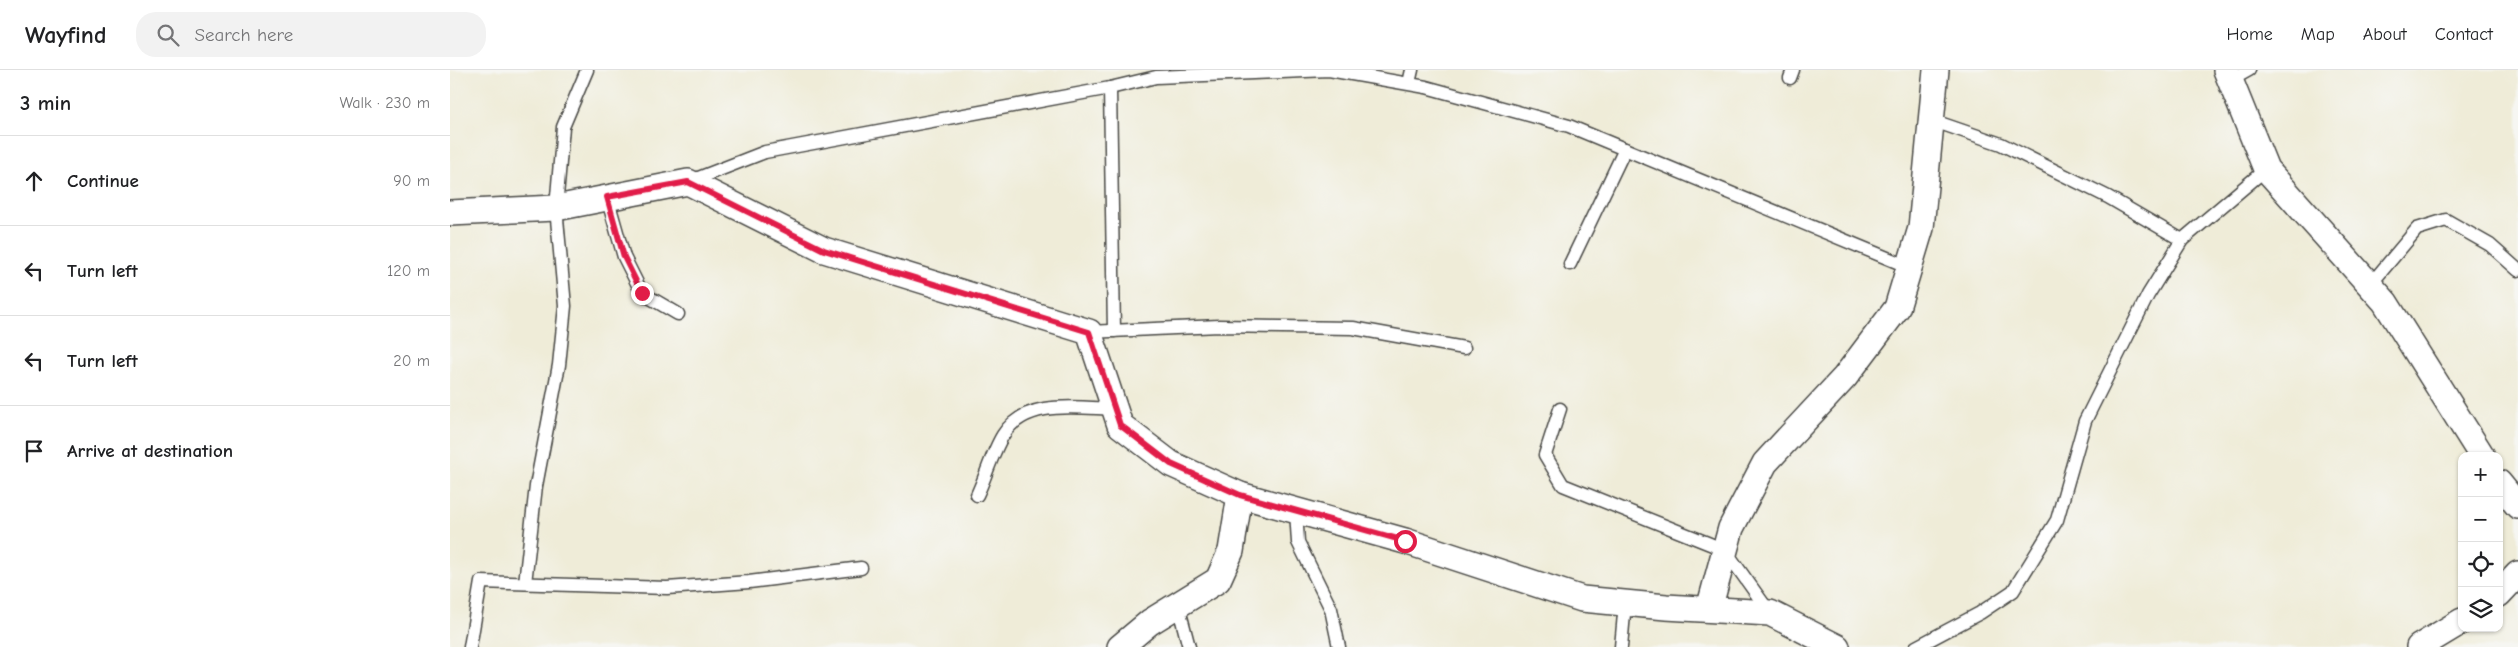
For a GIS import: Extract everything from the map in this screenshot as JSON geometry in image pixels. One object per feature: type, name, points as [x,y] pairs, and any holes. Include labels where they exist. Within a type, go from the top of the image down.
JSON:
[{"type":"street","points":[[1709,609],[1731,528],[1764,463],[1845,378],[1897,308],[1921,228],[1936,70]]},
{"type":"street","points":[[2235,73],[2266,169],[2385,302],[2479,452]]},
{"type":"street","points":[[450,214],[556,208],[688,182],[824,250],[1089,332],[1120,425],[1171,464],[1240,495],[1405,541],[1582,599],[1770,612],[1837,647]]},
{"type":"street","points":[[2503,488],[2518,506]]},
{"type":"street","points":[[1120,647],[1150,622],[1218,580],[1231,551],[1240,495]]},
{"type":"street","points":[[2503,590],[2518,574]]},
{"type":"street","points":[[2419,647],[2458,623]]},
{"type":"lane","points":[[525,583],[536,486],[559,365],[565,306],[556,208],[563,127],[587,70]]},
{"type":"lane","points":[[688,182],[765,152],[1110,88],[1137,76],[1156,77],[1330,70],[1409,83],[1569,126],[1909,267]]},
{"type":"lane","points":[[1409,83],[1412,70]]},
{"type":"lane","points":[[1110,88],[1114,331]]},
{"type":"lane","points":[[1931,120],[2001,144],[2108,197],[2182,240]]},
{"type":"lane","points":[[1570,264],[1625,149]]},
{"type":"lane","points":[[1916,647],[1980,612],[2013,591],[2057,520],[2085,421],[2148,295],[2182,240],[2266,169]]},
{"type":"lane","points":[[607,197],[624,257],[642,293],[678,314]]},
{"type":"lane","points":[[2370,285],[2417,229],[2446,220],[2490,245],[2518,270]]},
{"type":"lane","points":[[1089,332],[1219,326],[1353,328],[1464,348]]},
{"type":"lane","points":[[978,496],[1004,434],[1022,417],[1035,410],[1050,408],[1114,409]]},
{"type":"lane","points":[[1560,409],[1545,455],[1563,485],[1725,550],[1770,612]]},
{"type":"lane","points":[[1296,510],[1298,542],[1331,609],[1339,647]]},
{"type":"lane","points":[[470,647],[481,582],[667,588],[749,582],[861,568]]},
{"type":"lane","points":[[1621,647],[1625,603]]},
{"type":"lane","points":[[1178,605],[1189,647]]},
{"type":"route","points":[[642,293],[624,257],[607,197],[688,182],[824,250],[1089,332],[1120,425],[1171,464],[1240,495],[1405,541]]}]
